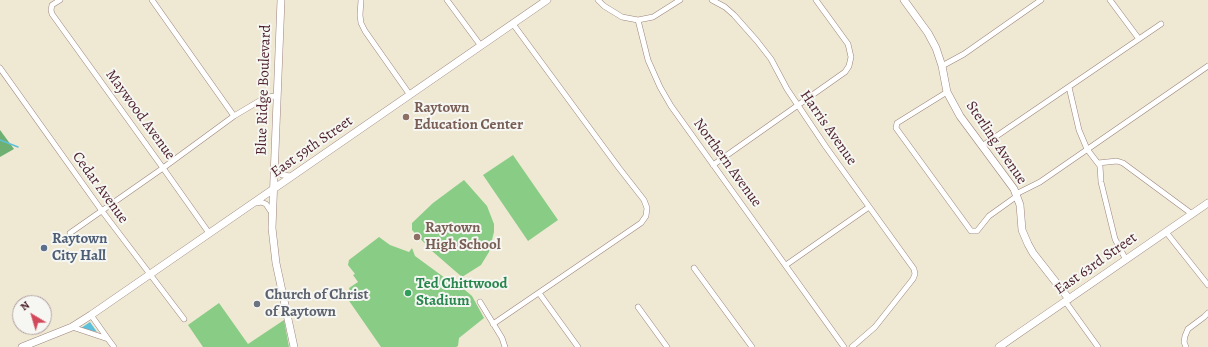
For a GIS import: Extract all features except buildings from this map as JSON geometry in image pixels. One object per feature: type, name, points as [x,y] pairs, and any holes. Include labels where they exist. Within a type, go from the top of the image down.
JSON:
[{"type":"street","name":"Maywood Avenue","points":[[60,0],[52,5],[50,10],[209,233]]},
{"type":"street","points":[[152,0],[234,116]]},
{"type":"street","name":"Blue Ridge Boulevard","points":[[280,0],[272,228],[276,263],[294,347]]},
{"type":"street","points":[[361,0],[361,23],[365,31],[410,95]]},
{"type":"street","points":[[447,0],[480,46]]},
{"type":"street","name":"East 59th Street","points":[[22,347],[72,327],[547,0]]},
{"type":"street","points":[[598,0],[604,6],[622,17],[638,20],[653,17],[680,0]]},
{"type":"street","name":"Harris Avenue","points":[[712,0],[725,7],[734,15],[758,41],[771,59],[787,89],[826,147],[914,269],[914,277],[875,327],[852,347]]},
{"type":"street","points":[[713,165],[842,75],[849,66],[850,50],[848,44],[816,0]]},
{"type":"street","name":"Sterling Avenue","points":[[904,0],[928,33],[936,48],[942,66],[946,92],[960,116],[1016,195],[1020,205],[1022,230],[1028,244],[1067,300]]},
{"type":"street","points":[[942,66],[964,54],[1041,0]]},
{"type":"street","points":[[1110,0],[1138,39]]},
{"type":"street","name":"Northern Avenue","points":[[638,20],[648,60],[660,87],[671,106],[844,347]]},
{"type":"street","points":[[493,324],[641,223],[646,216],[647,208],[644,200],[618,168],[513,24]]},
{"type":"street","points":[[982,146],[1161,24]]},
{"type":"street","points":[[946,92],[897,123],[895,126],[971,231],[975,232],[989,216],[1016,195],[1040,182],[1208,66]]},
{"type":"street","name":"Cedar Avenue","points":[[0,68],[102,211],[184,319]]},
{"type":"street","points":[[1069,87],[1079,130],[1088,149],[1098,163],[1115,240],[1126,260]]},
{"type":"street","points":[[70,233],[234,116],[266,97],[277,96]]},
{"type":"street","points":[[1098,163],[1117,161],[1123,163],[1192,214]]},
{"type":"street","points":[[274,166],[282,175],[287,177],[292,176]]},
{"type":"street","points":[[252,204],[261,202],[266,204],[272,213]]},
{"type":"street","name":"East 63rd Street","points":[[999,347],[1208,203]]},
{"type":"street","points":[[786,265],[869,207]]},
{"type":"street","points":[[1166,232],[1208,285]]},
{"type":"street","points":[[694,268],[752,347]]},
{"type":"street","points":[[539,293],[578,347]]},
{"type":"street","points":[[1067,300],[1098,347]]},
{"type":"street","points":[[480,302],[502,338],[505,347]]},
{"type":"street","points":[[638,307],[667,347]]},
{"type":"street","points":[[1186,347],[1184,342],[1188,329],[1208,313]]},
{"type":"street","points":[[91,314],[114,347]]},
{"type":"street","points":[[72,327],[108,339]]},
{"type":"green space","points":[[0,130],[14,149],[0,157]]},
{"type":"green space","points":[[513,155],[558,220],[528,241],[483,175]]},
{"type":"green space","points":[[464,180],[487,206],[494,224],[494,232],[489,252],[481,265],[462,277],[432,251],[412,230],[412,223],[433,203]]},
{"type":"green space","name":"Ted Chittwood Stadium","points":[[379,237],[390,245],[409,252],[412,248],[415,256],[445,278],[452,279],[472,296],[484,318],[459,338],[458,346],[381,347],[345,295],[350,291],[349,288],[358,282],[353,275],[355,274],[348,265],[349,260]]},
{"type":"green space","points":[[219,303],[248,344],[284,320],[289,347],[203,347],[188,325]]},
{"type":"water","points":[[90,322],[97,332],[81,328]]},
{"type":"waterway","points":[[0,140],[18,147]]},
{"type":"place","name":"Raytown Education Center","points":[[406,117]]},
{"type":"place","name":"Raytown High School","points":[[417,237]]},
{"type":"place","name":"Raytown City Hall","points":[[44,248]]},
{"type":"place","name":"Ted Chittwood Stadium","points":[[408,293]]},
{"type":"place","name":"Church of Christ of Raytown","points":[[257,304]]}]
